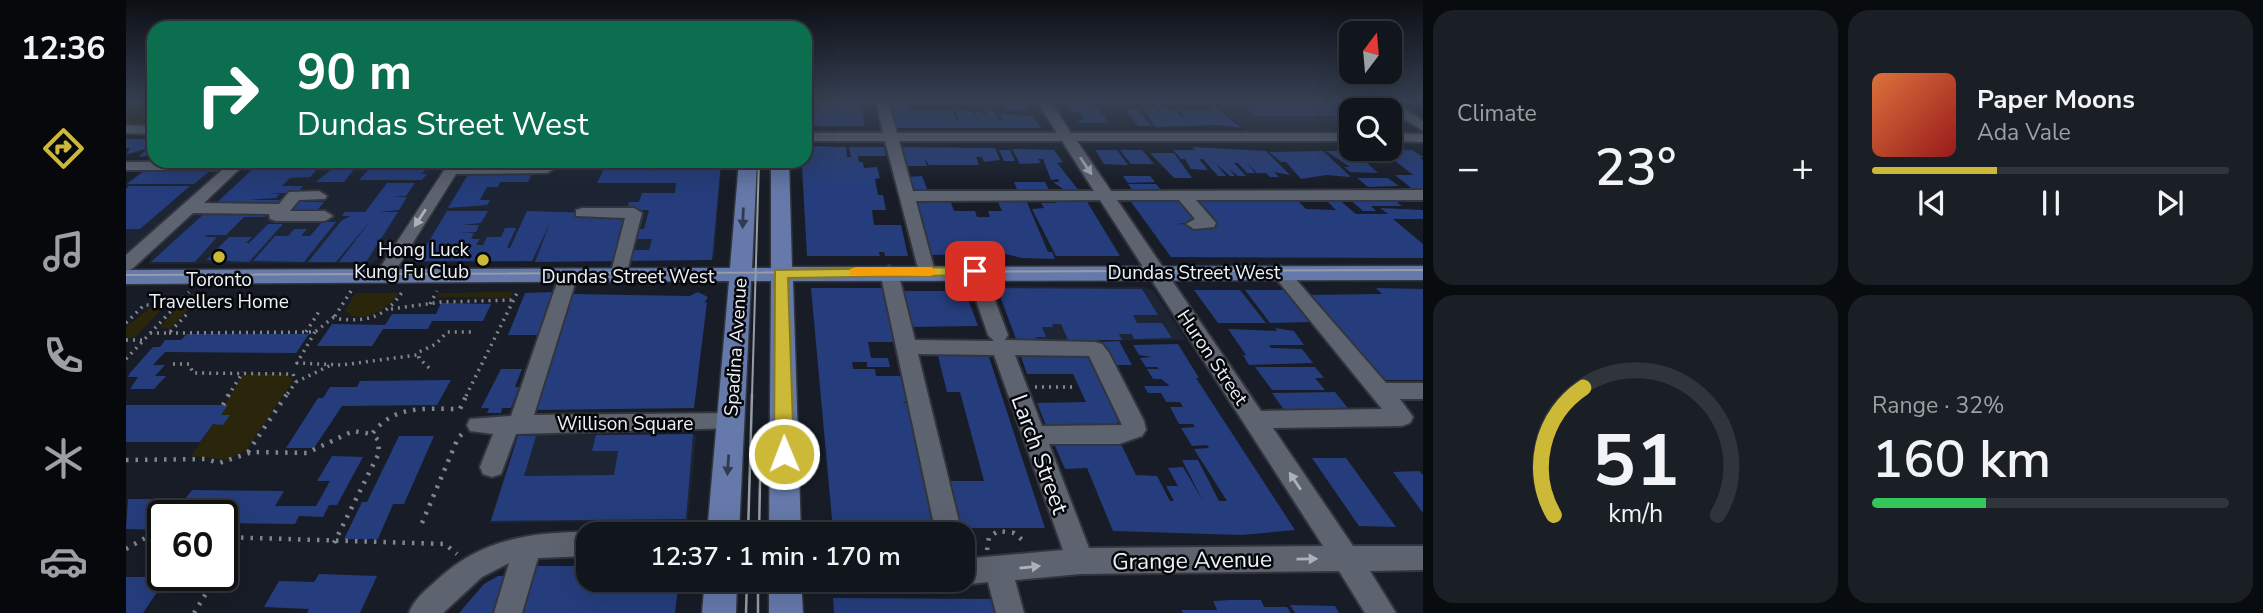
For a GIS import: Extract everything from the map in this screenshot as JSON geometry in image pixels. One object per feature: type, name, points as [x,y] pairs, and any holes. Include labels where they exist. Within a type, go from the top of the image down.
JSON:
[{"type":"main road","name":"Spadina Avenue","points":[[724,522],[748,168]]},
{"type":"main road","name":"Spadina Avenue","points":[[780,168],[785,522]]},
{"type":"main road","name":"Dundas Street West","points":[[126,277],[619,276],[975,271],[1423,273]]},
{"type":"main road","points":[[719,613],[720,592]]},
{"type":"main road","points":[[785,592],[786,613]]},
{"type":"street","points":[[889,130],[926,272]]},
{"type":"street","name":"Huron Street","points":[[1062,130],[1382,613]]},
{"type":"street","points":[[812,137],[1339,137]]},
{"type":"street","points":[[1402,137],[1423,138]]},
{"type":"street","points":[[126,265],[234,168]]},
{"type":"street","points":[[383,277],[453,168]]},
{"type":"street","points":[[516,168],[547,169]]},
{"type":"street","points":[[320,196],[296,195],[276,216],[325,216]]},
{"type":"street","points":[[906,195],[1423,197]]},
{"type":"street","points":[[1183,195],[1208,223],[1194,224]]},
{"type":"street","points":[[1374,207],[1408,207],[1410,202],[1423,197]]},
{"type":"street","points":[[189,208],[283,209]]},
{"type":"street","points":[[582,213],[634,213],[619,276]]},
{"type":"street","name":"Larch Street","points":[[975,271],[1080,561]]},
{"type":"street","points":[[889,272],[900,329],[909,347],[946,522]]},
{"type":"street","points":[[1255,420],[1402,417],[1280,272]]},
{"type":"street","points":[[492,467],[513,426],[545,348],[568,276]]},
{"type":"street","points":[[909,347],[1000,341],[1095,349],[1133,421],[1134,430],[1119,435],[1034,435]]},
{"type":"street","points":[[1382,391],[1423,391]]},
{"type":"street","name":"Willison Square","points":[[474,427],[730,422]]},
{"type":"street","points":[[423,613],[465,561],[528,546],[576,544]]},
{"type":"street","points":[[508,613],[528,546]]},
{"type":"street","name":"Grange Avenue","points":[[975,567],[993,561],[1423,558]]},
{"type":"street","points":[[993,561],[1010,613]]},
{"type":"path","points":[[126,357],[202,277]]},
{"type":"path","points":[[288,371],[297,363],[296,360],[315,332],[335,316],[351,291]]},
{"type":"path","points":[[391,309],[403,291]]},
{"type":"path","points":[[430,304],[437,291]]},
{"type":"path","points":[[372,434],[379,422],[401,410],[460,409],[518,291]]},
{"type":"path","points":[[335,316],[373,320],[391,309],[430,304],[513,300]]},
{"type":"path","points":[[126,323],[144,305],[176,305]]},
{"type":"path","points":[[305,332],[320,310]]},
{"type":"path","points":[[169,333],[189,312]]},
{"type":"path","points":[[148,333],[315,332]]},
{"type":"path","points":[[297,363],[359,364],[391,356],[417,355],[436,344],[441,335],[471,332]]},
{"type":"path","points":[[126,340],[142,340]]},
{"type":"path","points":[[417,355],[429,368]]},
{"type":"path","points":[[173,364],[188,364],[193,373],[288,371],[293,373],[296,383]]},
{"type":"path","points":[[126,460],[206,459],[213,463],[230,463],[248,452],[296,383],[333,365]]},
{"type":"path","points":[[223,405],[243,372]]},
{"type":"path","points":[[1029,387],[1077,387]]},
{"type":"path","points":[[422,523],[458,438],[474,427]]},
{"type":"path","points":[[248,452],[306,453],[349,430],[363,430],[378,440],[379,453],[334,543]]},
{"type":"path","points":[[993,561],[989,537],[1003,530],[1023,538],[1030,550]]},
{"type":"path","points":[[126,549],[147,537]]},
{"type":"path","points":[[238,538],[286,538],[334,543],[445,544],[465,561]]},
{"type":"path","points":[[238,543],[241,538]]},
{"type":"path","points":[[194,613],[208,591]]},
{"type":"shaded area","points":[[1245,130],[1339,130],[1339,132],[1248,132]]},
{"type":"shaded area","points":[[146,168],[221,168],[126,253],[126,183]]},
{"type":"shaded area","points":[[244,168],[442,168],[385,255],[373,263],[148,264],[152,254]]},
{"type":"shaded area","points":[[463,168],[721,168],[714,259],[408,263],[406,260]]},
{"type":"shaded area","points":[[996,286],[1144,287],[1154,291],[1186,340],[1016,341]]},
{"type":"shaded area","points":[[513,292],[510,298],[437,297],[439,293]]},
{"type":"shaded area","points":[[191,293],[203,293],[170,329],[160,327]]},
{"type":"shaded area","points":[[355,293],[399,293],[382,310],[359,317],[345,311]]},
{"type":"shaded area","points":[[151,307],[164,307],[134,338],[126,338],[126,327]]},
{"type":"shaded area","points":[[243,374],[286,374],[292,379],[246,450],[228,460],[191,456],[213,424],[223,424],[229,415],[221,415]]},
{"type":"shaded area","points":[[518,434],[696,435],[688,520],[489,523]]},
{"type":"building","points":[[126,139],[147,139],[147,148],[126,155],[130,148],[126,148]]},
{"type":"building","points":[[812,146],[846,147],[847,157],[851,157],[849,147],[884,147],[886,156],[858,156],[859,162],[863,162],[864,168],[877,167],[880,178],[875,179],[878,195],[883,195],[886,210],[872,210],[874,225],[901,225],[908,256],[885,256],[884,252],[879,252],[880,256],[807,256],[802,168],[812,168]]},
{"type":"building","points":[[897,147],[995,148],[1000,160],[984,162],[982,157],[976,157],[979,165],[929,165],[924,158],[927,166],[902,166]]},
{"type":"building","points":[[1192,147],[1266,151],[1290,175],[1274,172],[1279,177],[1270,177],[1266,173],[1257,173],[1247,163],[1255,173],[1247,173],[1238,163],[1234,163],[1246,176],[1238,176],[1229,169],[1235,176],[1230,176],[1215,163],[1226,176],[1218,176],[1203,159],[1199,159],[1208,170],[1191,169],[1185,159],[1181,159],[1173,150],[1195,150]]},
{"type":"building","points":[[147,149],[147,156],[138,157]]},
{"type":"building","points":[[1012,149],[1054,150],[1063,162],[1057,163],[1081,193],[1059,193],[1057,189],[1063,189],[1053,182],[1059,182],[1058,179],[1051,180],[1043,159],[1038,159],[1041,163],[1020,164]]},
{"type":"building","points":[[999,150],[1010,150],[1015,161],[1004,161]]},
{"type":"building","points":[[1095,150],[1117,150],[1128,165],[1104,164]]},
{"type":"building","points":[[1120,150],[1142,150],[1154,164],[1131,164]]},
{"type":"building","points":[[1402,150],[1412,150],[1423,157],[1420,158],[1423,160],[1423,192],[1416,192],[1395,175],[1413,175],[1395,161],[1402,161]]},
{"type":"building","points":[[1323,151],[1351,177],[1326,175],[1301,179],[1286,162],[1281,162],[1269,152]]},
{"type":"building","points":[[1326,151],[1339,151],[1339,160]]},
{"type":"building","points":[[1150,153],[1174,153],[1192,178],[1174,178]]},
{"type":"building","points":[[1341,161],[1365,161],[1378,173],[1350,172],[1344,167],[1350,167]]},
{"type":"building","points":[[148,168],[213,168],[194,184],[127,184]]},
{"type":"building","points":[[254,168],[318,168],[310,177],[264,179],[290,178],[282,186],[303,186],[297,193],[268,193],[280,194],[276,198],[247,200],[285,200],[280,206],[211,208]]},
{"type":"building","points":[[333,168],[355,168],[344,182],[316,182]]},
{"type":"building","points":[[427,168],[422,174],[427,174],[422,180],[359,180],[369,169]]},
{"type":"building","points":[[604,168],[720,168],[712,260],[626,261],[628,250],[649,250],[652,239],[634,239],[636,229],[644,229],[649,210],[627,210],[629,202],[639,202],[642,193],[675,193],[676,183],[597,183]]},
{"type":"building","points":[[470,171],[533,171],[528,182],[500,182],[498,187],[487,187],[480,200],[490,200],[487,205],[448,208]]},
{"type":"building","points":[[922,176],[928,191],[911,192],[906,177]]},
{"type":"building","points":[[1123,176],[1150,176],[1155,182],[1128,183]]},
{"type":"building","points":[[1357,178],[1388,178],[1399,186],[1368,187]]},
{"type":"building","points":[[1014,182],[1045,182],[1050,192],[1018,192]]},
{"type":"building","points":[[387,183],[415,183],[406,196],[390,197],[407,197],[399,210],[379,212],[398,212],[366,262],[339,262],[371,220],[336,262],[308,262],[342,220],[351,216],[342,216],[345,212],[365,212]]},
{"type":"building","points":[[1128,184],[1156,184],[1162,191],[1133,191]]},
{"type":"building","points":[[129,186],[190,186],[140,229],[126,229],[126,189]]},
{"type":"building","points":[[1182,198],[1201,222],[1176,224],[1213,225],[1191,199],[1282,199],[1298,201],[1306,209],[1336,210],[1325,199],[1338,199],[1356,214],[1388,214],[1380,208],[1423,210],[1423,219],[1393,219],[1423,244],[1423,258],[1171,257],[1129,199]]},
{"type":"building","points":[[1348,198],[1392,198],[1402,206],[1371,206],[1376,211],[1363,211]]},
{"type":"building","points":[[912,200],[950,200],[954,211],[975,211],[977,217],[990,217],[988,211],[1002,211],[997,200],[1026,200],[1048,252],[1052,252],[1055,259],[1022,258],[1005,254],[928,255]]},
{"type":"building","points":[[1054,200],[1086,200],[1120,256],[1056,256],[1032,209],[1044,208],[1041,203],[1056,203]]},
{"type":"building","points":[[294,202],[324,202],[314,214],[283,214]]},
{"type":"building","points":[[207,211],[271,211],[265,217],[244,217],[226,235],[207,235],[205,237],[217,237],[195,262],[151,262]]},
{"type":"building","points":[[447,211],[488,211],[481,223],[461,225],[479,225],[476,232],[457,233],[474,233],[471,239],[480,239],[476,245],[483,245],[487,237],[501,237],[505,228],[516,228],[507,248],[510,248],[527,211],[629,214],[617,261],[535,262],[550,223],[532,261],[417,261]]},
{"type":"building","points":[[322,222],[336,222],[304,262],[253,261],[275,236],[288,236],[294,229],[307,229],[301,236],[310,236]]},
{"type":"building","points":[[268,224],[283,224],[249,262],[206,260],[229,237],[252,237],[246,243],[249,243]]},
{"type":"building","points":[[811,288],[886,288],[897,342],[868,342],[871,358],[888,358],[890,367],[867,367],[867,362],[852,362],[853,369],[875,369],[876,376],[908,376],[910,388],[904,388],[907,402],[902,402],[911,405],[939,522],[832,522]]},
{"type":"building","points":[[997,288],[1142,289],[1158,315],[1133,315],[1137,323],[1162,323],[1172,338],[1134,339],[1132,334],[1119,334],[1122,340],[1068,340],[1061,324],[1052,324],[1053,327],[1042,327],[1046,337],[1036,337],[1038,341],[1017,341]]},
{"type":"building","points":[[1376,288],[1423,289],[1423,380],[1380,380],[1304,295],[1382,294]]},
{"type":"building","points":[[1194,290],[1240,290],[1266,323],[1218,323]]},
{"type":"building","points":[[1245,290],[1286,290],[1313,322],[1270,323]]},
{"type":"building","points":[[899,291],[965,291],[978,326],[907,327]]},
{"type":"building","points":[[553,292],[538,335],[508,335],[525,293]]},
{"type":"building","points":[[698,292],[708,297],[704,303],[707,302],[694,408],[534,410],[571,294],[690,296]]},
{"type":"building","points":[[441,303],[491,304],[483,321],[432,321],[428,329],[383,329],[372,346],[317,346],[332,324],[385,325],[392,314],[436,314]]},
{"type":"building","points":[[1275,328],[1294,331],[1304,345],[1269,345],[1271,348],[1302,349],[1313,363],[1249,365],[1243,355],[1246,355],[1228,329],[1277,331]]},
{"type":"building","points":[[187,334],[309,334],[296,353],[165,352],[153,365],[165,365],[155,376],[166,376],[154,389],[130,389],[138,377],[128,377],[130,373],[153,347],[160,347],[165,340],[181,340]]},
{"type":"building","points":[[1119,341],[1132,365],[1112,365],[1100,342]]},
{"type":"building","points":[[1178,344],[1199,378],[1196,378],[1295,530],[1241,535],[1113,531],[1087,468],[1065,469],[1055,446],[1122,446],[1136,475],[1157,476],[1170,501],[1174,501],[1166,486],[1178,486],[1168,468],[1183,467],[1203,501],[1182,460],[1198,460],[1219,501],[1227,501],[1194,449],[1209,448],[1207,445],[1192,446],[1181,428],[1195,427],[1193,424],[1179,424],[1170,407],[1183,407],[1180,402],[1166,402],[1161,393],[1148,393],[1144,386],[1170,386],[1161,379],[1153,379],[1147,369],[1159,369],[1146,367],[1140,358],[1152,357],[1139,355],[1133,345]]},
{"type":"building","points":[[987,351],[1045,528],[975,528],[975,522],[955,522],[945,481],[984,481],[960,392],[947,392],[937,352]]},
{"type":"building","points":[[1019,351],[1079,351],[1096,360],[1123,416],[1114,427],[1047,428],[1037,403],[1086,402],[1073,374],[1027,374]]},
{"type":"building","points":[[1255,367],[1315,367],[1324,378],[1315,378],[1325,390],[1272,390]]},
{"type":"building","points":[[501,369],[522,369],[515,387],[519,387],[511,408],[502,408],[501,413],[487,413],[489,408],[481,408]]},
{"type":"building","points":[[451,380],[437,405],[342,406],[314,448],[286,448],[318,398],[323,398],[330,387],[357,387],[360,381]]},
{"type":"building","points":[[1335,392],[1351,412],[1289,417],[1272,393]]},
{"type":"building","points":[[126,405],[228,405],[221,415],[230,415],[223,425],[213,424],[200,442],[126,442]]},
{"type":"building","points":[[693,434],[686,519],[491,521],[518,436],[536,436],[524,476],[614,475],[618,451],[592,451],[596,435]]},
{"type":"building","points":[[399,436],[434,436],[404,504],[393,504],[378,539],[344,539],[362,502],[367,502]]},
{"type":"building","points":[[332,456],[363,457],[337,505],[329,505],[323,517],[299,516],[295,524],[238,523],[238,500],[147,500],[147,530],[126,529],[128,499],[185,499],[192,490],[284,491],[275,506],[316,506],[330,481],[317,481]]},
{"type":"building","points":[[1312,458],[1346,458],[1396,527],[1359,526]]},
{"type":"building","points":[[1419,471],[1423,475],[1423,513],[1393,472]]},
{"type":"building","points":[[535,566],[576,566],[576,592],[677,592],[675,613],[522,613]]},
{"type":"building","points":[[319,574],[377,576],[360,613],[307,613],[309,609],[264,607],[279,581],[314,582]]},
{"type":"building","points":[[498,576],[510,576],[498,613],[459,613],[484,584]]},
{"type":"building","points":[[126,577],[147,577],[147,591],[158,591],[143,613],[126,613]]},
{"type":"building","points":[[833,598],[997,599],[1001,613],[834,613]]},
{"type":"building","points":[[1261,600],[1264,607],[1287,607],[1291,613],[1183,613],[1181,610],[1217,610],[1213,601]]},
{"type":"building","points":[[1290,605],[1335,606],[1339,613],[1295,613]]},
{"type":"tram line","points":[[756,273],[759,168]]},
{"type":"tram line","points":[[756,273],[1423,270]]},
{"type":"tram line","points":[[126,275],[756,273]]},
{"type":"tram line","points":[[752,396],[756,273]]},
{"type":"tram line","points":[[748,522],[752,394]]},
{"type":"tram line","points":[[759,522],[760,481]]},
{"type":"tram line","points":[[746,613],[747,592]]},
{"type":"tram line","points":[[758,592],[758,613]]},
{"type":"slow traffic","points":[[856,272],[931,272]]},
{"type":"place","name":"Toronto Travellers Home","points":[[219,257]]},
{"type":"place","name":"Hong Luck Kung Fu Club","points":[[483,260]]},
{"type":"route","points":[[784,454],[780,273],[975,271]]}]
